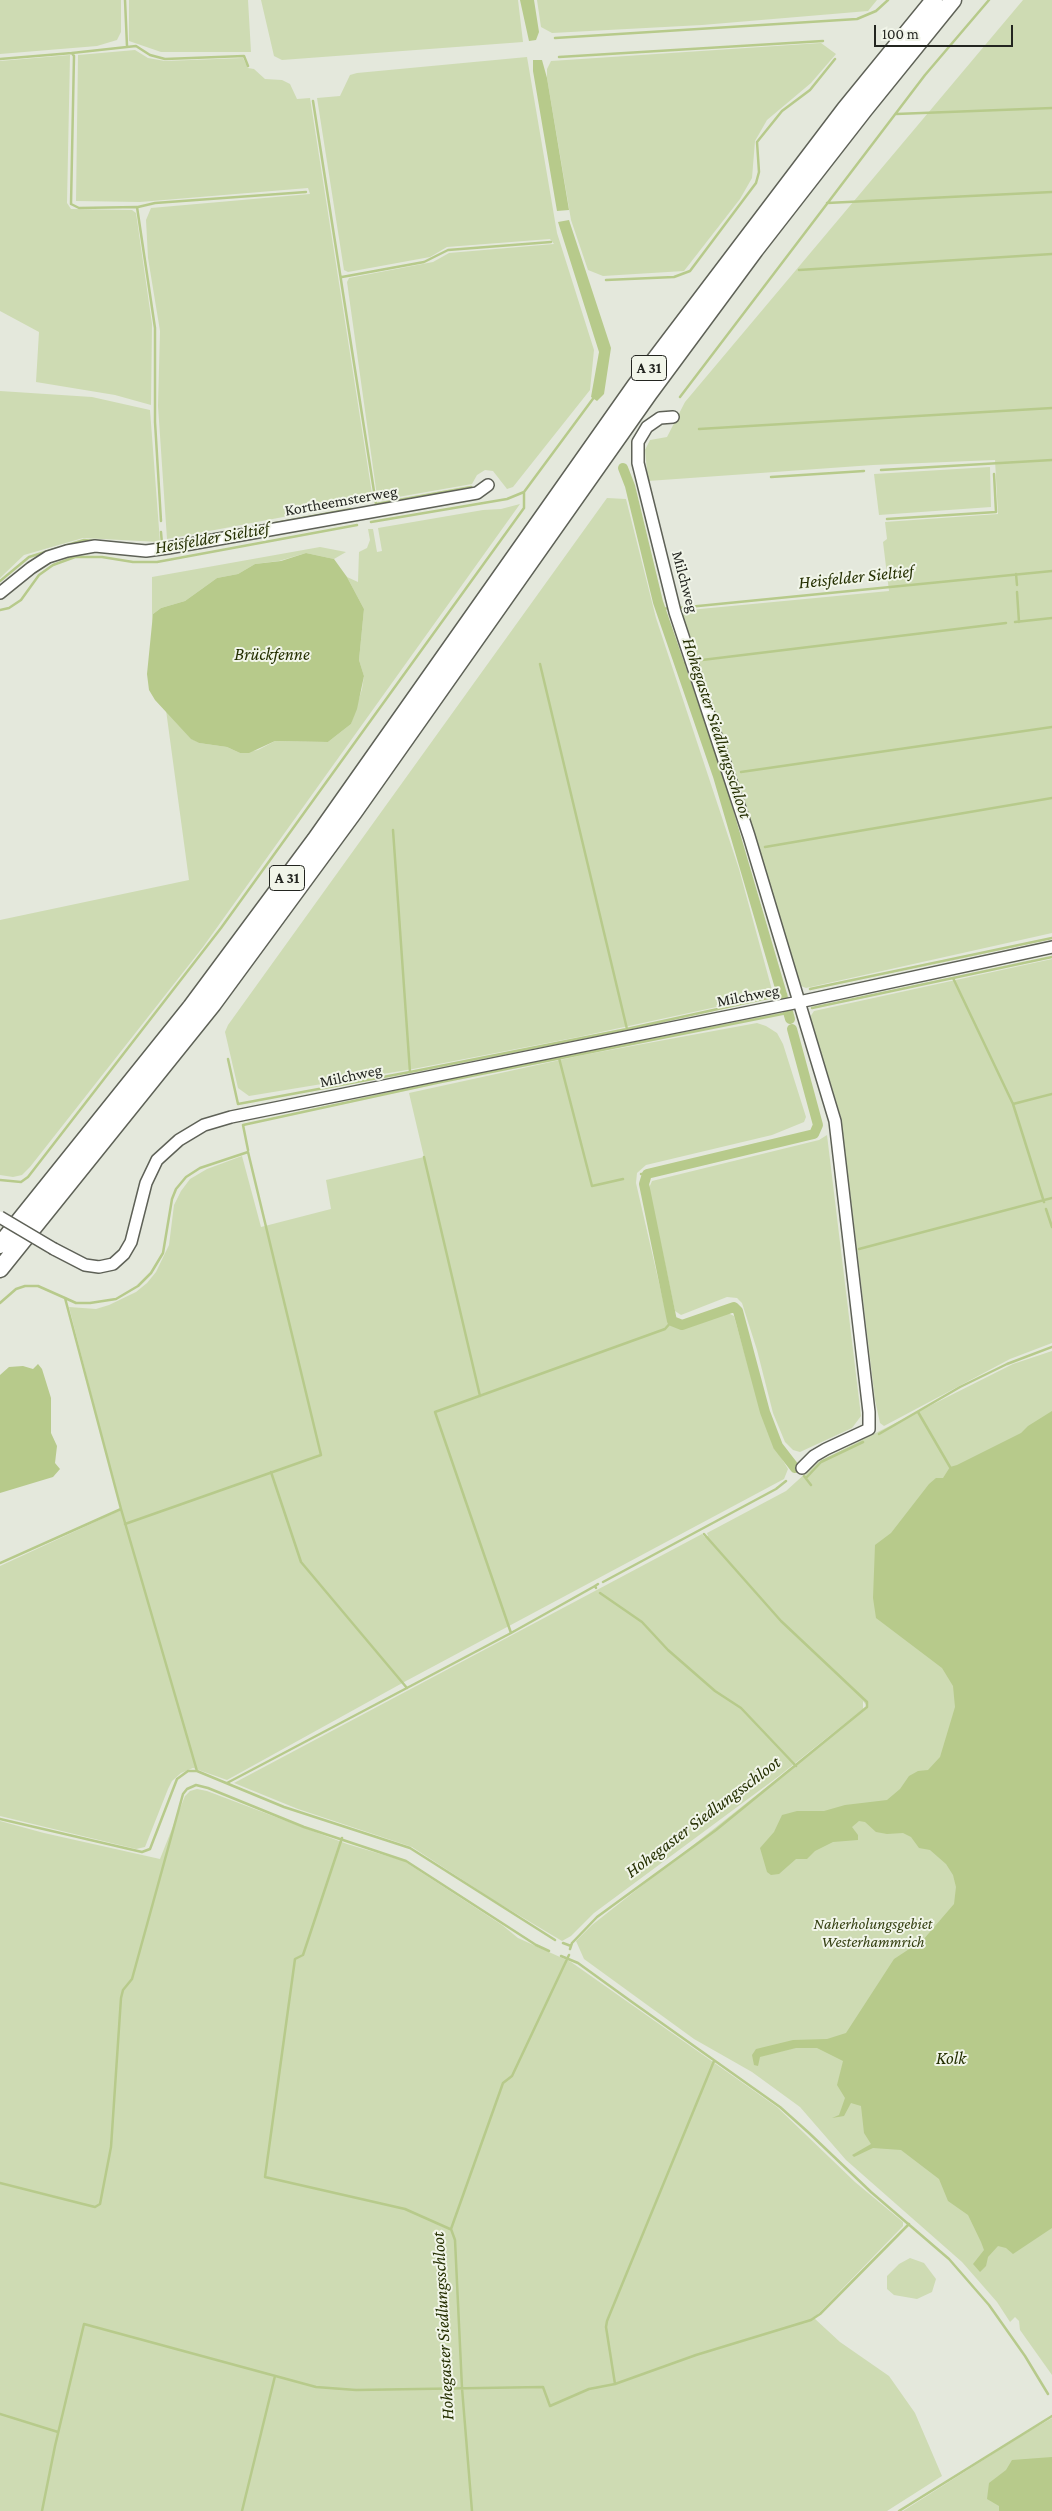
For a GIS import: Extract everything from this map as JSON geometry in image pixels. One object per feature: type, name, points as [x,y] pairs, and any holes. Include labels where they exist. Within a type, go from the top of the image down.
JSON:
[{"type":"highway","name":"A 31","points":[[0,1245],[191,1007],[321,832],[635,386],[827,132],[934,0]]},
{"type":"highway","name":"A 31","points":[[0,1269],[214,1004],[354,812],[650,392],[864,110],[953,0]]},
{"type":"street","name":"Milchweg","points":[[674,417],[660,418],[647,427],[638,442],[638,463],[674,608],[750,836],[799,1002]]},
{"type":"street","name":"Kortheemsterweg","points":[[0,593],[48,557],[67,551],[95,546],[146,551],[168,548],[476,494],[488,485]]},
{"type":"street","name":"Milchweg","points":[[0,1217],[85,1266],[99,1267],[113,1264],[124,1254],[131,1242],[146,1183],[157,1160],[179,1140],[204,1125],[231,1117],[799,1002],[1052,947]]},
{"type":"street","points":[[799,1002],[803,1021],[835,1121],[869,1412],[869,1429],[826,1449],[814,1456],[802,1468]]},
{"type":"green space","points":[[0,0],[121,0],[121,32],[117,40],[97,46],[0,54]]},
{"type":"green space","points":[[129,0],[248,0],[251,52],[161,52],[129,41]]},
{"type":"green space","points":[[261,0],[518,0],[523,42],[282,60],[274,56]]},
{"type":"green space","points":[[537,0],[877,0],[868,11],[702,25],[552,33],[541,27]]},
{"type":"green space","points":[[1023,0],[1052,0],[1052,933],[806,988],[801,986],[796,975],[732,766],[679,611],[889,591],[883,542],[887,539],[885,522],[998,514],[995,460],[873,465],[648,481],[645,450],[650,440],[667,437],[685,402]]},
{"type":"green space","points":[[821,43],[836,54],[811,83],[767,120],[755,141],[752,178],[740,199],[684,271],[603,276],[588,270],[571,220],[547,78],[547,69],[551,61]]},
{"type":"green space","points":[[135,50],[148,58],[165,61],[243,58],[248,68],[254,69],[265,79],[282,80],[290,84],[297,99],[310,98],[373,500],[167,539],[158,406],[160,331],[148,258],[146,220],[151,208],[310,194],[308,188],[140,202],[76,201],[78,55]]},
{"type":"green space","points":[[70,55],[67,203],[71,209],[132,210],[136,213],[152,324],[151,405],[115,395],[36,382],[39,332],[0,311],[0,61]]},
{"type":"green space","points":[[527,57],[557,233],[594,350],[590,390],[513,487],[507,489],[493,471],[485,470],[477,475],[472,484],[381,500],[377,496],[347,282],[349,278],[433,262],[449,253],[554,244],[550,239],[447,247],[430,257],[348,272],[344,270],[317,98],[340,96],[350,75],[357,73]]},
{"type":"green space","points":[[0,391],[92,397],[150,410],[160,542],[83,538],[24,555],[0,578]]},
{"type":"green space","points":[[990,467],[991,507],[879,515],[874,474]]},
{"type":"green space","points":[[607,498],[626,499],[656,618],[739,869],[772,990],[757,994],[758,998],[578,1037],[413,1069],[249,1096],[238,1088],[225,1032],[228,1025]]},
{"type":"green space","points":[[520,504],[203,947],[30,1167],[22,1175],[13,1177],[0,1175],[0,920],[189,880],[166,710],[192,739],[199,743],[227,747],[240,753],[258,750],[275,741],[328,742],[351,724],[362,689],[364,676],[359,660],[364,609],[347,577],[358,582],[359,552],[367,548],[370,540],[368,529],[373,529],[377,552],[382,551],[378,528],[483,510],[501,509]]},
{"type":"green space","points":[[320,547],[346,552],[334,559],[306,553],[279,561],[255,564],[238,574],[217,578],[185,601],[161,608],[153,614],[152,627],[152,577]]},
{"type":"green space","points":[[1052,959],[1052,1343],[1010,1359],[884,1426],[880,1423],[875,1400],[841,1117],[810,1017],[814,1011]]},
{"type":"green space","points":[[757,1023],[777,1033],[783,1044],[806,1117],[804,1122],[772,1135],[646,1165],[637,1173],[636,1183],[668,1322],[682,1328],[726,1312],[734,1316],[761,1412],[772,1442],[788,1469],[784,1479],[406,1681],[227,1780],[193,1768],[181,1773],[172,1781],[168,1789],[145,1847],[136,1849],[0,1816],[0,1566],[121,1510],[69,1307],[96,1309],[109,1305],[136,1292],[147,1283],[156,1272],[169,1245],[174,1205],[190,1179],[207,1169],[242,1156],[261,1227],[331,1209],[326,1180],[424,1157],[409,1093],[583,1055]]},
{"type":"green space","points":[[827,1135],[861,1416],[852,1428],[800,1452],[793,1450],[785,1442],[773,1413],[757,1350],[742,1303],[737,1298],[727,1297],[681,1315],[675,1311],[649,1188],[652,1181],[819,1140]]},
{"type":"green space","name":"Naherholungsgebiet Westerhammrich","points":[[1052,1351],[1052,2375],[1020,2330],[1019,2321],[1015,2317],[1010,2322],[997,2302],[962,2262],[846,2160],[800,2107],[752,2072],[694,2039],[584,1959],[576,1941],[592,1925],[868,1707],[863,1701],[863,1709],[779,1776],[594,1913],[571,1936],[562,1941],[495,1901],[412,1847],[298,1809],[234,1783],[702,1534],[705,1537],[708,1536],[707,1533],[786,1491],[818,1462],[1013,1364]]},
{"type":"green space","points":[[197,1789],[207,1791],[347,1844],[404,1861],[502,1925],[518,1938],[571,1962],[777,2107],[855,2182],[903,2222],[903,2226],[814,2318],[840,2342],[889,2376],[915,2413],[942,2476],[887,2511],[0,2511],[0,1821],[44,1833],[160,1859],[185,1796],[190,1791]]},
{"type":"green space","points":[[910,2258],[924,2263],[936,2279],[932,2292],[917,2299],[894,2295],[887,2289],[887,2276],[899,2264]]},
{"type":"green space","points":[[1052,2418],[1052,2511],[903,2511],[1021,2436]]},
{"type":"water","points":[[520,0],[534,0],[539,32],[536,40],[529,41]]},
{"type":"water","points":[[533,60],[542,60],[547,78],[569,210],[557,211],[533,71]]},
{"type":"water","points":[[569,220],[611,348],[604,394],[597,401],[591,397],[599,352],[558,222]]},
{"type":"water","name":"Brückfenne","points":[[306,553],[334,559],[347,577],[364,609],[359,660],[364,676],[357,709],[351,724],[328,742],[275,741],[249,753],[240,753],[227,747],[199,743],[191,739],[155,700],[149,690],[147,674],[153,614],[161,608],[185,601],[217,578],[238,574],[255,564],[281,561]]},
{"type":"water","points":[[38,1364],[42,1369],[51,1398],[51,1433],[57,1446],[55,1463],[60,1469],[53,1477],[0,1493],[0,1375],[9,1367],[23,1366],[33,1369]]},
{"type":"water","name":"Kolk","points":[[1052,1411],[1052,2228],[1013,2254],[1006,2248],[998,2246],[988,2257],[986,2266],[980,2272],[973,2264],[984,2250],[981,2242],[968,2215],[948,2201],[939,2179],[901,2150],[873,2148],[854,2157],[852,2155],[871,2144],[864,2133],[861,2106],[851,2103],[844,2116],[832,2118],[839,2115],[845,2098],[837,2085],[843,2061],[817,2048],[796,2048],[760,2057],[758,2066],[754,2065],[752,2055],[756,2049],[793,2040],[827,2039],[846,2033],[894,1959],[923,1940],[954,1904],[956,1887],[953,1875],[946,1864],[930,1850],[919,1848],[911,1837],[903,1833],[887,1834],[876,1832],[865,1822],[859,1821],[852,1827],[858,1835],[858,1840],[833,1842],[815,1851],[807,1859],[796,1859],[779,1874],[771,1875],[767,1872],[760,1848],[774,1832],[782,1815],[797,1811],[824,1811],[845,1805],[887,1800],[900,1789],[909,1776],[918,1771],[928,1770],[940,1757],[955,1707],[953,1686],[942,1668],[876,1618],[873,1598],[875,1545],[891,1533],[929,1484],[936,1478],[943,1478],[950,1467],[1021,1433],[1028,1426]]},
{"type":"water","points":[[1052,2457],[1052,2511],[999,2511],[999,2506],[987,2499],[989,2483],[1006,2470],[1012,2460]]},
{"type":"waterway","points":[[125,0],[127,46]]},
{"type":"waterway","points":[[555,38],[857,19],[876,11],[888,0]]},
{"type":"waterway","points":[[680,397],[925,75],[989,0]]},
{"type":"waterway","points":[[559,57],[823,41]]},
{"type":"waterway","points":[[72,53],[136,46],[150,55],[165,59],[244,56],[248,66]]},
{"type":"waterway","points":[[0,59],[72,53],[74,56],[71,204],[79,208],[137,207],[155,328],[155,422],[161,521]]},
{"type":"waterway","points":[[606,280],[674,277],[690,271],[756,183],[759,172],[757,142],[782,111],[810,90],[835,59]]},
{"type":"waterway","points":[[313,101],[376,504],[471,487]]},
{"type":"waterway","points":[[896,114],[1052,108]]},
{"type":"waterway","points":[[138,207],[155,203],[306,192]]},
{"type":"waterway","points":[[827,203],[1052,192]]},
{"type":"waterway","points":[[342,277],[424,262],[448,250],[551,242]]},
{"type":"waterway","points":[[799,270],[1052,254]]},
{"type":"waterway","name":"Heisfelder Sieltief","points":[[371,522],[507,499],[524,492],[595,396]]},
{"type":"waterway","points":[[699,429],[1052,408]]},
{"type":"waterway","points":[[881,470],[1052,460]]},
{"type":"waterway","name":"Hohegaster Siedlungsschloot","points":[[623,468],[630,486],[658,602],[718,776],[783,998]]},
{"type":"waterway","points":[[771,477],[864,471]]},
{"type":"waterway","points":[[887,519],[996,512],[994,474]]},
{"type":"waterway","points":[[0,1180],[21,1182],[28,1177],[221,928],[524,508],[524,492]]},
{"type":"waterway","points":[[167,543],[351,509]]},
{"type":"waterway","name":"Heisfelder Sieltief","points":[[0,610],[9,608],[21,600],[39,575],[53,565],[75,557],[102,557],[133,562],[157,562],[357,525]]},
{"type":"waterway","points":[[161,532],[162,544]]},
{"type":"waterway","points":[[64,546],[84,540],[95,541]]},
{"type":"waterway","points":[[0,581],[29,557],[58,548]]},
{"type":"waterway","name":"Heisfelder Sieltief","points":[[678,608],[1052,571]]},
{"type":"waterway","points":[[1016,574],[1017,585]]},
{"type":"waterway","points":[[1017,592],[1019,622]]},
{"type":"waterway","name":"Heisfelder Sieltief","points":[[662,609],[670,608]]},
{"type":"waterway","points":[[1015,622],[1052,618]]},
{"type":"waterway","points":[[702,660],[1006,623]]},
{"type":"waterway","name":"Hohegaster Siedlungsschloot","points":[[680,664],[686,663]]},
{"type":"waterway","points":[[410,1072],[627,1029],[540,664]]},
{"type":"waterway","points":[[741,772],[1052,727]]},
{"type":"waterway","name":"Hohegaster Siedlungsschloot","points":[[718,776],[724,775]]},
{"type":"waterway","points":[[765,847],[1052,798]]},
{"type":"waterway","points":[[228,1059],[238,1104],[410,1072],[393,830]]},
{"type":"waterway","points":[[810,989],[1052,938]]},
{"type":"waterway","points":[[812,1008],[1052,957]]},
{"type":"waterway","points":[[953,978],[1013,1104],[1044,1202]]},
{"type":"waterway","points":[[627,1029],[786,994]]},
{"type":"waterway","name":"Hohegaster Siedlungsschloot","points":[[788,1012],[790,1019]]},
{"type":"waterway","points":[[248,1150],[243,1125],[441,1082],[792,1012]]},
{"type":"waterway","name":"Hohegaster Siedlungsschloot","points":[[792,1029],[818,1125],[814,1134],[647,1174],[644,1184],[672,1321],[682,1325],[734,1307],[738,1311],[765,1412],[778,1446],[795,1468]]},
{"type":"waterway","points":[[559,1058],[592,1186],[623,1179]]},
{"type":"waterway","points":[[1013,1104],[1052,1094]]},
{"type":"waterway","points":[[65,1298],[76,1303],[116,1299],[138,1286],[151,1273],[163,1253],[172,1199],[176,1189],[186,1177],[200,1168],[248,1152],[321,1455],[125,1524]]},
{"type":"waterway","points":[[424,1157],[480,1396]]},
{"type":"waterway","name":"Hohegaster Siedlungsschloot","points":[[641,1174],[647,1174]]},
{"type":"waterway","points":[[859,1249],[1052,1198]]},
{"type":"waterway","points":[[1046,1209],[1052,1227]]},
{"type":"waterway","points":[[0,1303],[16,1289],[25,1286],[38,1286],[65,1298],[121,1509],[197,1771]]},
{"type":"waterway","points":[[595,1586],[511,1633],[435,1412],[665,1329],[672,1321]]},
{"type":"waterway","points":[[879,1434],[960,1387],[1007,1364],[1052,1347]]},
{"type":"waterway","points":[[918,1412],[950,1467]]},
{"type":"waterway","points":[[806,1478],[821,1462],[863,1442]]},
{"type":"waterway","points":[[271,1472],[301,1562],[407,1688]]},
{"type":"waterway","points":[[804,1476],[811,1485]]},
{"type":"waterway","name":"Hohegaster Siedlungsschloot","points":[[603,1582],[776,1489],[786,1481]]},
{"type":"waterway","points":[[0,1563],[121,1509]]},
{"type":"waterway","points":[[570,1949],[572,1943],[597,1917],[716,1830],[867,1707],[867,1702],[781,1621],[704,1534]]},
{"type":"waterway","name":"Hohegaster Siedlungsschloot","points":[[596,1588],[595,1586],[598,1584]]},
{"type":"waterway","name":"Hohegaster Siedlungsschloot","points":[[600,1593],[642,1622],[668,1650],[715,1691],[741,1708],[796,1766]]},
{"type":"waterway","points":[[227,1783],[511,1633]]},
{"type":"waterway","points":[[0,1819],[142,1852],[150,1849],[177,1779],[188,1771],[197,1771],[284,1807],[410,1848],[555,1940]]},
{"type":"waterway","points":[[0,2183],[95,2207],[100,2204],[111,2147],[121,1998],[123,1990],[132,1979],[183,1794],[187,1789],[196,1785],[208,1788],[304,1827],[406,1861],[536,1945],[549,1951]]},
{"type":"waterway","points":[[342,1838],[303,1955],[295,1959],[265,2177],[405,2209],[450,2229]]},
{"type":"waterway","points":[[563,1943],[571,1946]]},
{"type":"waterway","name":"Hohegaster Siedlungsschloot","points":[[472,2511],[462,2388],[455,2240],[451,2229],[503,2083],[512,2076],[569,1955]]},
{"type":"waterway","points":[[561,1956],[578,1963],[780,2107],[809,2133],[871,2192],[949,2259],[989,2305],[1025,2356],[1048,2394]]},
{"type":"waterway","points":[[42,2511],[55,2446],[84,2324],[316,2387],[356,2390],[543,2387],[550,2406],[589,2389],[615,2384],[606,2327],[607,2321],[714,2061]]},
{"type":"waterway","points":[[615,2384],[696,2355],[811,2320],[820,2314],[909,2224]]},
{"type":"waterway","points":[[242,2511],[275,2376]]},
{"type":"waterway","points":[[0,2414],[58,2432]]},
{"type":"waterway","points":[[899,2511],[1052,2416]]}]
